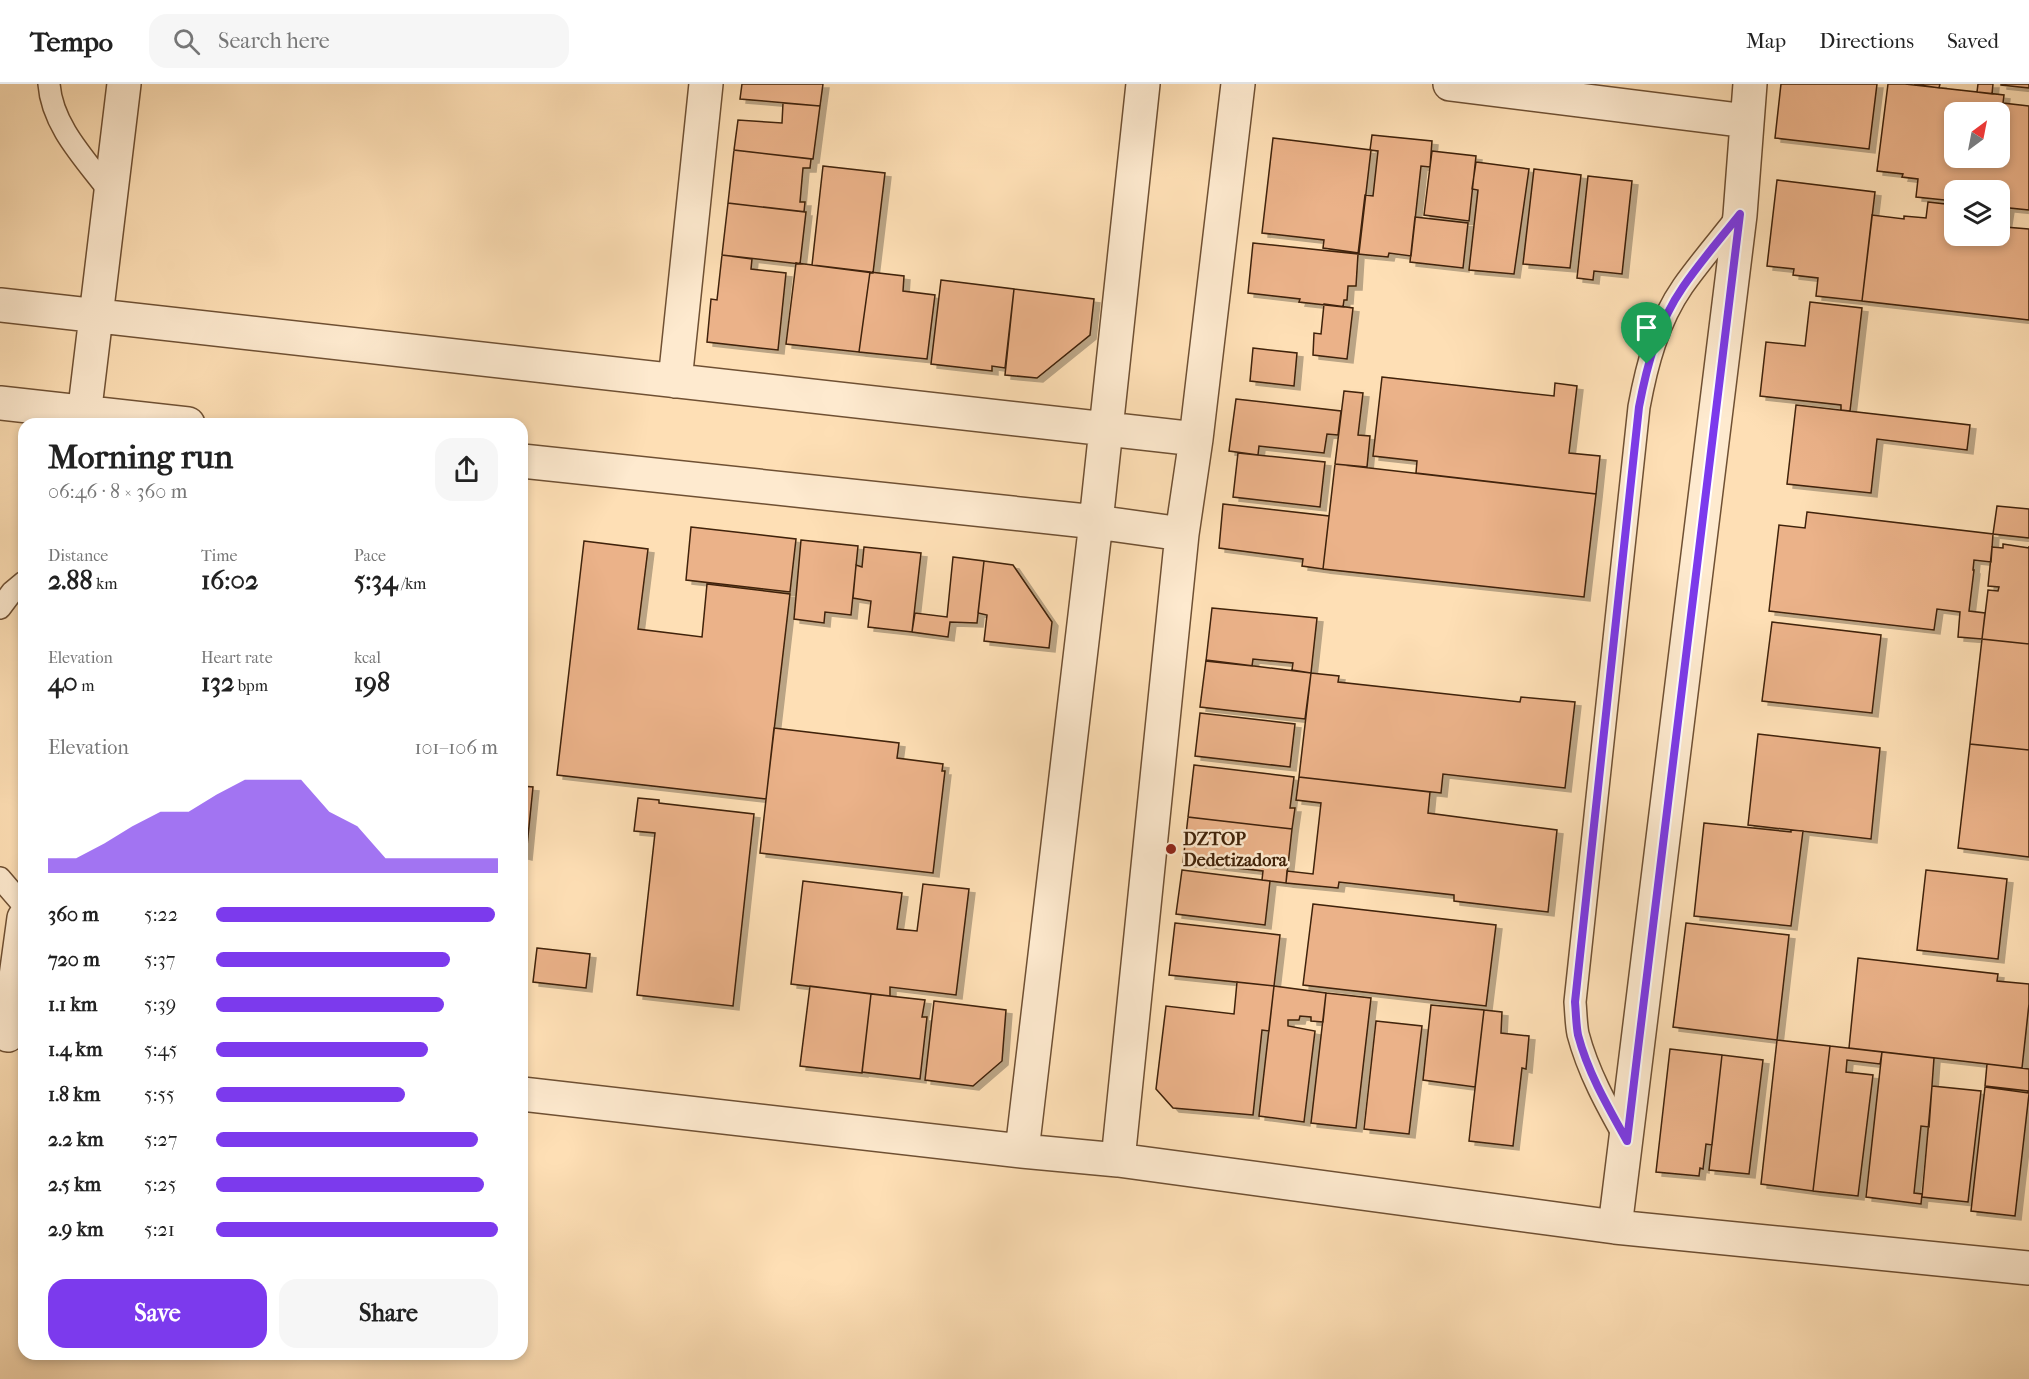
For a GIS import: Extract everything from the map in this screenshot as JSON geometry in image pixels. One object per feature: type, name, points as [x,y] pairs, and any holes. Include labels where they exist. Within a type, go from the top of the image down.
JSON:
[{"type":"street","points":[[83,418],[124,84]]},
{"type":"street","points":[[675,381],[705,84]]},
{"type":"street","points":[[1022,1151],[1096,522],[1143,84]]},
{"type":"street","points":[[1118,1160],[1182,534],[1196,439],[1238,84]]},
{"type":"street","points":[[1450,84],[1747,121]]},
{"type":"street","points":[[1615,1227],[1740,214],[1750,84]]},
{"type":"street","points":[[0,305],[1196,439]]},
{"type":"street","points":[[0,404],[77,418]]},
{"type":"street","points":[[528,461],[1096,522],[1182,534]]},
{"type":"street","points":[[11,1035],[18,972]]},
{"type":"street","points":[[528,1095],[1118,1160],[1615,1227],[2029,1268]]},
{"type":"lane","points":[[49,84],[50,99],[63,129],[110,192]]},
{"type":"lane","points":[[1627,1141],[1604,1101],[1588,1066],[1578,1032],[1575,1002],[1639,407],[1647,364],[1662,324],[1682,287],[1740,214]]},
{"type":"lane","points":[[0,608],[18,587]]},
{"type":"lane","points":[[0,879],[18,899]]},
{"type":"building","points":[[742,84],[823,84],[820,106],[740,99]]},
{"type":"building","points":[[1781,84],[1877,84],[1869,149],[1775,138]]},
{"type":"building","points":[[1888,84],[2004,95],[2003,102],[1944,102],[1944,168],[2010,168],[2010,104],[2029,106],[2029,210],[2010,208],[2010,180],[1944,180],[1944,200],[1916,197],[1918,179],[1902,177],[1903,174],[1877,171]]},
{"type":"building","points":[[1914,84],[1940,84],[1939,88]]},
{"type":"building","points":[[1978,84],[1993,84],[1992,94],[1977,92]]},
{"type":"building","points":[[2029,84],[2029,88],[2001,85]]},
{"type":"building","points":[[783,103],[820,106],[813,159],[734,150],[738,120],[782,123]]},
{"type":"building","points":[[1372,135],[1432,141],[1430,167],[1421,166],[1411,256],[1389,253],[1388,257],[1358,254],[1365,195],[1373,196],[1378,151],[1370,150]]},
{"type":"building","points":[[1273,138],[1371,150],[1359,253],[1323,248],[1324,240],[1262,233]]},
{"type":"building","points":[[734,150],[811,159],[810,168],[803,168],[800,202],[805,202],[804,212],[728,203]]},
{"type":"building","points":[[1432,151],[1476,156],[1469,221],[1424,215]]},
{"type":"building","points":[[1476,162],[1529,169],[1514,274],[1469,270],[1478,190],[1472,189]]},
{"type":"building","points":[[823,166],[885,173],[873,273],[812,265]]},
{"type":"building","points":[[1534,169],[1581,175],[1570,268],[1523,264]]},
{"type":"building","points":[[1588,176],[1632,181],[1622,274],[1594,271],[1593,280],[1577,278]]},
{"type":"building","points":[[1777,180],[1875,192],[1862,301],[1816,296],[1818,278],[1793,275],[1794,269],[1767,266]]},
{"type":"building","points":[[1928,202],[1944,204],[1944,246],[2010,246],[2010,227],[2029,229],[2029,320],[1862,301],[1872,215],[1904,219],[1904,216],[1926,218]]},
{"type":"building","points":[[728,203],[806,212],[800,264],[722,255]]},
{"type":"building","points":[[1415,217],[1468,223],[1463,268],[1410,262]]},
{"type":"building","points":[[1253,243],[1358,254],[1356,286],[1348,286],[1347,300],[1344,300],[1343,307],[1248,293]]},
{"type":"building","points":[[722,255],[752,259],[751,269],[786,273],[778,350],[707,342],[711,299],[717,300]]},
{"type":"building","points":[[796,263],[870,272],[859,352],[786,344]]},
{"type":"building","points":[[870,272],[904,276],[903,291],[935,295],[927,359],[859,352]]},
{"type":"building","points":[[941,280],[1014,289],[1005,368],[992,366],[992,371],[931,364]]},
{"type":"building","points":[[1014,289],[1094,299],[1090,335],[1037,378],[1005,375]]},
{"type":"building","points":[[1810,302],[1862,308],[1850,411],[1841,410],[1841,405],[1760,396],[1766,342],[1805,346]]},
{"type":"building","points":[[1324,304],[1353,308],[1347,359],[1313,355],[1314,333],[1321,334]]},
{"type":"building","points":[[1253,348],[1297,353],[1294,386],[1250,381]]},
{"type":"building","points":[[1382,377],[1554,396],[1555,383],[1577,386],[1569,453],[1600,456],[1596,494],[1416,473],[1417,461],[1373,456]]},
{"type":"building","points":[[1344,391],[1363,393],[1358,435],[1370,436],[1367,467],[1335,464]]},
{"type":"building","points":[[1236,399],[1341,411],[1338,435],[1327,434],[1324,453],[1259,446],[1258,455],[1229,451]]},
{"type":"building","points":[[1796,405],[1970,425],[1967,450],[1877,439],[1871,493],[1787,484]]},
{"type":"building","points":[[1238,453],[1325,462],[1320,507],[1233,497]]},
{"type":"building","points":[[1335,464],[1596,494],[1584,597],[1323,569]]},
{"type":"building","points":[[1223,504],[1329,516],[1323,569],[1302,566],[1303,559],[1219,548]]},
{"type":"building","points":[[1997,506],[2029,509],[2029,538],[1993,534]]},
{"type":"building","points":[[1807,512],[1993,534],[1991,562],[1974,560],[1969,611],[1985,613],[1982,639],[1958,637],[1960,612],[1937,609],[1934,630],[1769,611],[1779,525],[1805,528]]},
{"type":"building","points":[[691,527],[796,539],[790,592],[686,580]]},
{"type":"building","points":[[801,540],[858,546],[851,615],[825,612],[824,623],[794,619]]},
{"type":"building","points":[[584,541],[648,549],[638,629],[702,637],[707,584],[790,594],[766,799],[557,775]]},
{"type":"building","points":[[2003,544],[2029,548],[2029,644],[1982,639],[1988,590],[1998,591],[1999,587],[1988,586],[1992,547],[2003,548]]},
{"type":"building","points":[[864,547],[921,553],[912,632],[868,627],[871,601],[853,598],[856,565],[862,567]]},
{"type":"building","points":[[953,557],[984,561],[977,623],[950,622],[948,637],[912,632],[915,613],[947,617]]},
{"type":"building","points":[[984,561],[1013,565],[1052,622],[1049,648],[984,641],[987,615],[978,613]]},
{"type":"building","points":[[1212,608],[1317,618],[1311,673],[1292,670],[1293,663],[1253,659],[1252,666],[1206,661]]},
{"type":"building","points":[[1772,622],[1881,635],[1872,713],[1762,701]]},
{"type":"building","points":[[1982,639],[2029,644],[2029,750],[1970,744]]},
{"type":"building","points":[[1206,660],[1311,673],[1305,719],[1200,707]]},
{"type":"building","points":[[1311,673],[1339,676],[1338,682],[1520,702],[1521,697],[1575,702],[1565,788],[1443,774],[1441,793],[1299,777]]},
{"type":"building","points":[[1200,713],[1295,724],[1290,767],[1195,756]]},
{"type":"building","points":[[774,728],[899,743],[897,758],[943,764],[942,771],[945,771],[933,873],[760,853]]},
{"type":"building","points":[[1758,734],[1880,748],[1871,839],[1748,825]]},
{"type":"building","points":[[1970,744],[2029,750],[2029,857],[1958,848]]},
{"type":"building","points":[[1194,765],[1294,777],[1290,808],[1295,808],[1292,829],[1188,817]]},
{"type":"building","points":[[1299,777],[1430,792],[1428,813],[1557,830],[1548,912],[1454,901],[1454,895],[1339,882],[1338,888],[1286,883],[1287,871],[1313,874],[1321,803],[1296,800]]},
{"type":"building","points":[[528,787],[533,787],[528,836]]},
{"type":"building","points":[[638,798],[659,800],[659,803],[754,814],[733,1006],[637,995],[655,833],[634,831]]},
{"type":"building","points":[[1188,817],[1292,829],[1286,883],[1262,880],[1263,871],[1183,862]]},
{"type":"building","points":[[1704,823],[1791,832],[1791,830],[1803,831],[1791,926],[1694,916]]},
{"type":"building","points":[[1182,870],[1270,881],[1265,925],[1176,914]]},
{"type":"building","points":[[1926,870],[2007,879],[1998,959],[1917,950]]},
{"type":"building","points":[[803,881],[902,893],[897,929],[917,931],[923,884],[969,889],[956,995],[890,987],[890,996],[791,984]]},
{"type":"building","points":[[1313,904],[1496,925],[1486,1006],[1303,985]]},
{"type":"building","points":[[1175,923],[1280,935],[1274,986],[1169,975]]},
{"type":"building","points":[[1686,923],[1789,935],[1777,1040],[1673,1027]]},
{"type":"building","points":[[537,948],[590,954],[586,988],[533,982]]},
{"type":"building","points":[[1858,958],[1998,974],[1997,981],[2029,984],[2022,1068],[1849,1048]]},
{"type":"building","points":[[1237,982],[1274,986],[1269,1031],[1262,1030],[1253,1115],[1173,1108],[1156,1089],[1166,1006],[1234,1014]]},
{"type":"building","points":[[810,986],[871,994],[862,1073],[800,1066]]},
{"type":"building","points":[[1274,986],[1326,993],[1323,1022],[1311,1021],[1311,1017],[1300,1016],[1299,1020],[1288,1020],[1288,1026],[1315,1031],[1304,1122],[1259,1116]]},
{"type":"building","points":[[1326,993],[1371,998],[1356,1128],[1311,1123]]},
{"type":"building","points":[[871,994],[925,1000],[922,1017],[927,1017],[920,1079],[862,1072]]},
{"type":"building","points":[[934,1001],[1006,1010],[1002,1061],[973,1086],[925,1080]]},
{"type":"building","points":[[1431,1005],[1484,1010],[1475,1087],[1423,1080]]},
{"type":"building","points":[[1484,1010],[1502,1012],[1501,1033],[1529,1036],[1526,1069],[1522,1068],[1513,1146],[1469,1141]]},
{"type":"building","points":[[1376,1021],[1422,1026],[1409,1134],[1364,1129]]},
{"type":"building","points":[[1777,1040],[1830,1046],[1813,1191],[1761,1184]]},
{"type":"building","points":[[1830,1046],[1882,1052],[1880,1064],[1847,1060],[1846,1072],[1873,1075],[1858,1196],[1813,1191]]},
{"type":"building","points":[[1670,1049],[1722,1055],[1712,1145],[1706,1144],[1703,1169],[1700,1168],[1699,1176],[1656,1172]]},
{"type":"building","points":[[1882,1052],[1934,1058],[1929,1127],[1921,1126],[1914,1193],[1922,1194],[1921,1204],[1866,1197]]},
{"type":"building","points":[[1722,1055],[1763,1060],[1749,1174],[1709,1170]]},
{"type":"building","points":[[1987,1064],[2029,1069],[2029,1094],[2015,1216],[1971,1211],[1985,1087],[2028,1093],[2028,1091],[1985,1086]]},
{"type":"building","points":[[1932,1086],[1981,1091],[1968,1202],[1922,1197]]},
{"type":"place","name":"DZTOP Dedetizadora","points":[[1171,849]]},
{"type":"route","points":[[1740,214],[1627,1141],[1604,1101],[1588,1066],[1578,1032],[1575,1002],[1639,407],[1647,364],[1662,324],[1682,287],[1740,214]]}]
